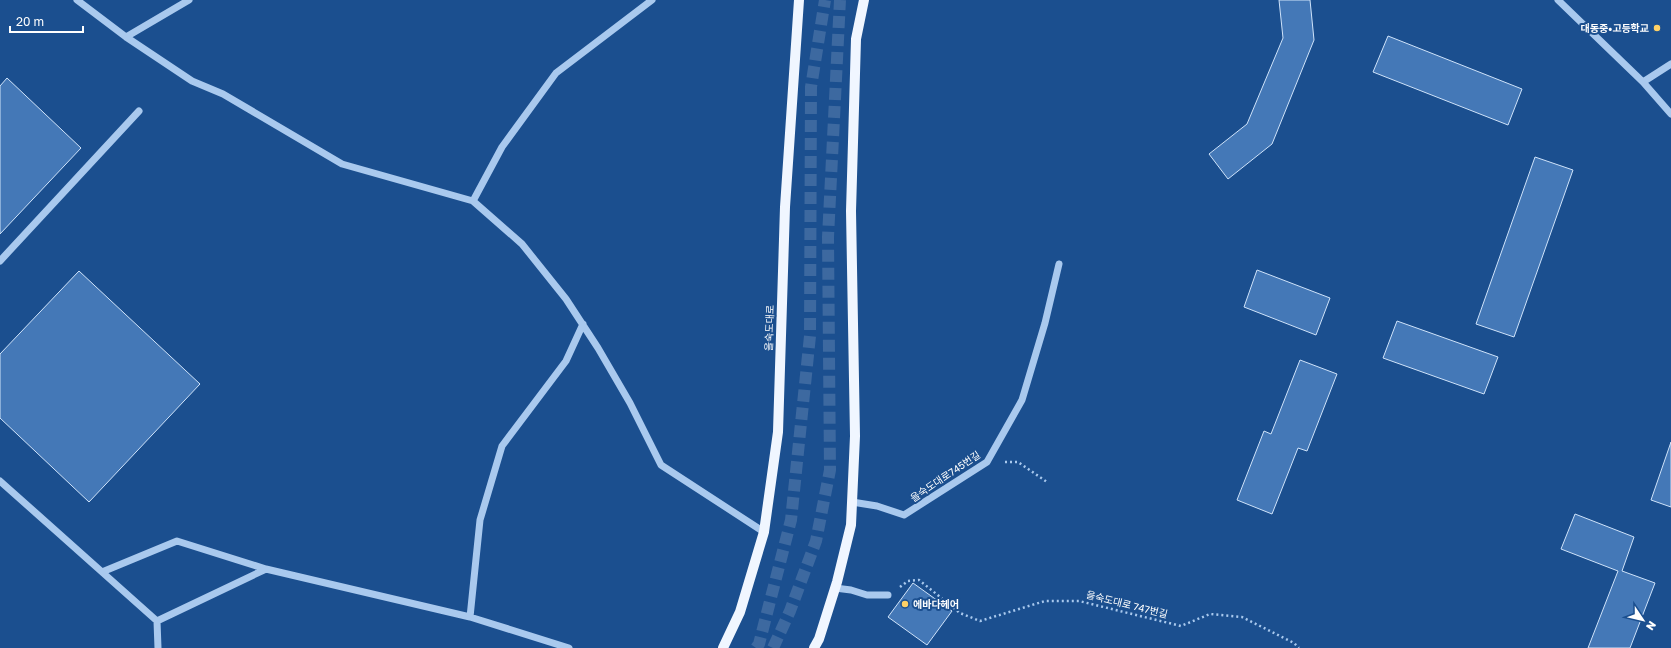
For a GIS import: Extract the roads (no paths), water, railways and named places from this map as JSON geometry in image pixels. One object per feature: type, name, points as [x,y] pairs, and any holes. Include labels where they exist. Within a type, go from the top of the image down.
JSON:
[{"type":"main road","name":"을숙도대로","points":[[722,648],[740,612],[764,532],[778,432],[785,207],[799,0]]},
{"type":"main road","points":[[814,648],[819,639],[835,588],[851,525],[855,436],[851,211],[856,39],[864,0]]},
{"type":"street","points":[[77,0],[126,37],[192,81],[223,94],[342,164],[473,201],[522,244],[566,299],[583,324],[630,403],[661,465],[764,532]]},
{"type":"street","points":[[126,37],[189,0]]},
{"type":"street","points":[[473,201],[502,147],[556,74],[652,0]]},
{"type":"street","points":[[1558,0],[1643,82],[1671,114]]},
{"type":"street","points":[[1643,82],[1671,64]]},
{"type":"street","points":[[0,262],[139,111]]},
{"type":"street","name":"을숙도대로745번길","points":[[852,502],[877,506],[904,515],[987,462],[1022,400],[1045,322],[1059,264]]},
{"type":"street","points":[[470,617],[480,520],[502,446],[566,360],[583,324]]},
{"type":"street","points":[[0,481],[157,621],[158,648]]},
{"type":"street","points":[[102,572],[177,541],[266,569],[470,617],[569,648]]},
{"type":"street","points":[[157,621],[266,569]]},
{"type":"street","points":[[835,588],[851,590],[867,595],[888,595]]},
{"type":"tunnel","points":[[756,648],[759,644],[791,520],[810,336],[811,87],[825,0]]},
{"type":"tunnel","points":[[773,648],[790,611],[816,541],[830,470],[828,237],[840,0]]},
{"type":"place","name":"대동중•고등학교","points":[[1657,28]]},
{"type":"place","name":"에바다헤어","points":[[905,604]]}]
